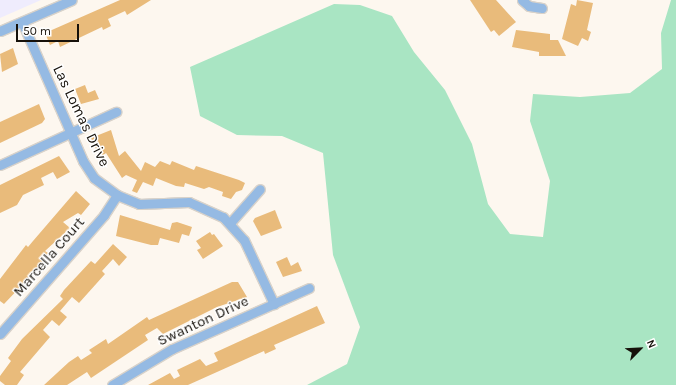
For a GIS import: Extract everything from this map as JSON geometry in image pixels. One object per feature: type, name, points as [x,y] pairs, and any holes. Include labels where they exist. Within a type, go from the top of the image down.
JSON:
[{"type":"street","points":[[0,31],[72,0]]},
{"type":"street","points":[[522,0],[529,6],[542,8]]},
{"type":"street","name":"Las Lomas Drive","points":[[22,22],[71,134],[94,178],[117,195],[139,204],[189,202],[215,212],[230,223],[244,240],[274,304]]},
{"type":"street","points":[[0,165],[71,134],[116,112]]},
{"type":"street","points":[[230,223],[260,188]]},
{"type":"street","name":"Marcella Court","points":[[0,334],[117,195]]},
{"type":"street","name":"Swanton Drive","points":[[112,385],[172,350],[309,288]]},
{"type":"shaded area","points":[[0,0],[41,0],[0,18]]},
{"type":"green space","points":[[671,0],[676,0],[676,385],[307,385],[347,364],[360,327],[333,255],[323,153],[282,136],[237,135],[200,116],[190,67],[334,4],[360,5],[392,16],[414,52],[445,90],[472,144],[488,204],[510,234],[543,237],[550,181],[530,121],[533,94],[580,97],[630,93],[662,69],[661,33]]},
{"type":"building","points":[[120,0],[151,0],[127,15],[125,11],[108,19],[111,26],[103,30],[102,27],[60,47],[58,41],[50,45],[45,33]]},
{"type":"building","points":[[470,0],[496,0],[516,22],[499,36],[494,30],[491,32]]},
{"type":"building","points":[[577,0],[593,3],[587,30],[591,32],[588,41],[582,38],[578,46],[562,39],[571,4],[576,6]]},
{"type":"building","points":[[516,30],[550,34],[550,40],[558,40],[566,56],[539,56],[539,52],[512,47]]},
{"type":"building","points":[[13,48],[18,64],[2,72],[0,54]]},
{"type":"building","points":[[85,85],[88,93],[95,90],[99,99],[81,104],[75,89]]},
{"type":"building","points":[[39,104],[45,119],[42,123],[0,143],[0,122]]},
{"type":"building","points":[[111,130],[119,156],[125,151],[141,171],[145,162],[155,167],[160,161],[170,165],[172,161],[194,170],[196,166],[245,183],[242,190],[236,192],[231,199],[222,196],[223,192],[209,187],[204,189],[185,183],[184,187],[176,186],[156,178],[153,186],[143,182],[137,193],[132,191],[137,180],[126,175],[122,178],[106,153],[102,156],[96,149],[91,138]]},
{"type":"building","points":[[59,156],[70,172],[57,179],[53,172],[41,178],[44,185],[23,195],[17,205],[0,213],[0,185]]},
{"type":"building","points":[[76,191],[90,204],[81,215],[78,213],[63,222],[70,228],[45,251],[48,253],[43,259],[45,261],[4,304],[0,301],[0,279],[26,245],[28,247]]},
{"type":"building","points":[[275,210],[282,228],[261,236],[253,221],[255,218]]},
{"type":"building","points":[[120,215],[170,230],[172,223],[177,222],[192,227],[189,236],[182,234],[179,243],[160,238],[158,245],[151,245],[116,236]]},
{"type":"building","points":[[210,232],[212,235],[214,234],[223,246],[203,259],[197,250],[201,248],[196,241]]},
{"type":"building","points":[[113,244],[127,257],[119,266],[113,259],[102,271],[105,274],[79,303],[72,297],[60,311],[67,317],[59,326],[52,320],[43,330],[50,337],[20,372],[24,375],[17,385],[5,385],[0,381],[0,376],[11,361],[8,358],[22,339],[63,299],[60,296],[64,290],[91,261],[95,264]]},
{"type":"building","points":[[287,257],[291,266],[298,262],[302,271],[283,277],[276,262]]},
{"type":"building","points":[[232,282],[238,282],[247,297],[217,307],[163,334],[157,328],[145,335],[148,340],[91,378],[87,372],[67,385],[44,385],[69,362],[78,356],[81,360],[92,353],[89,350],[106,339],[108,344],[147,317],[149,320]]},
{"type":"building","points":[[317,306],[325,323],[274,345],[276,349],[265,354],[264,351],[188,385],[148,385],[170,373],[174,379],[180,376],[177,370],[200,359],[206,366],[218,361],[214,353]]}]
